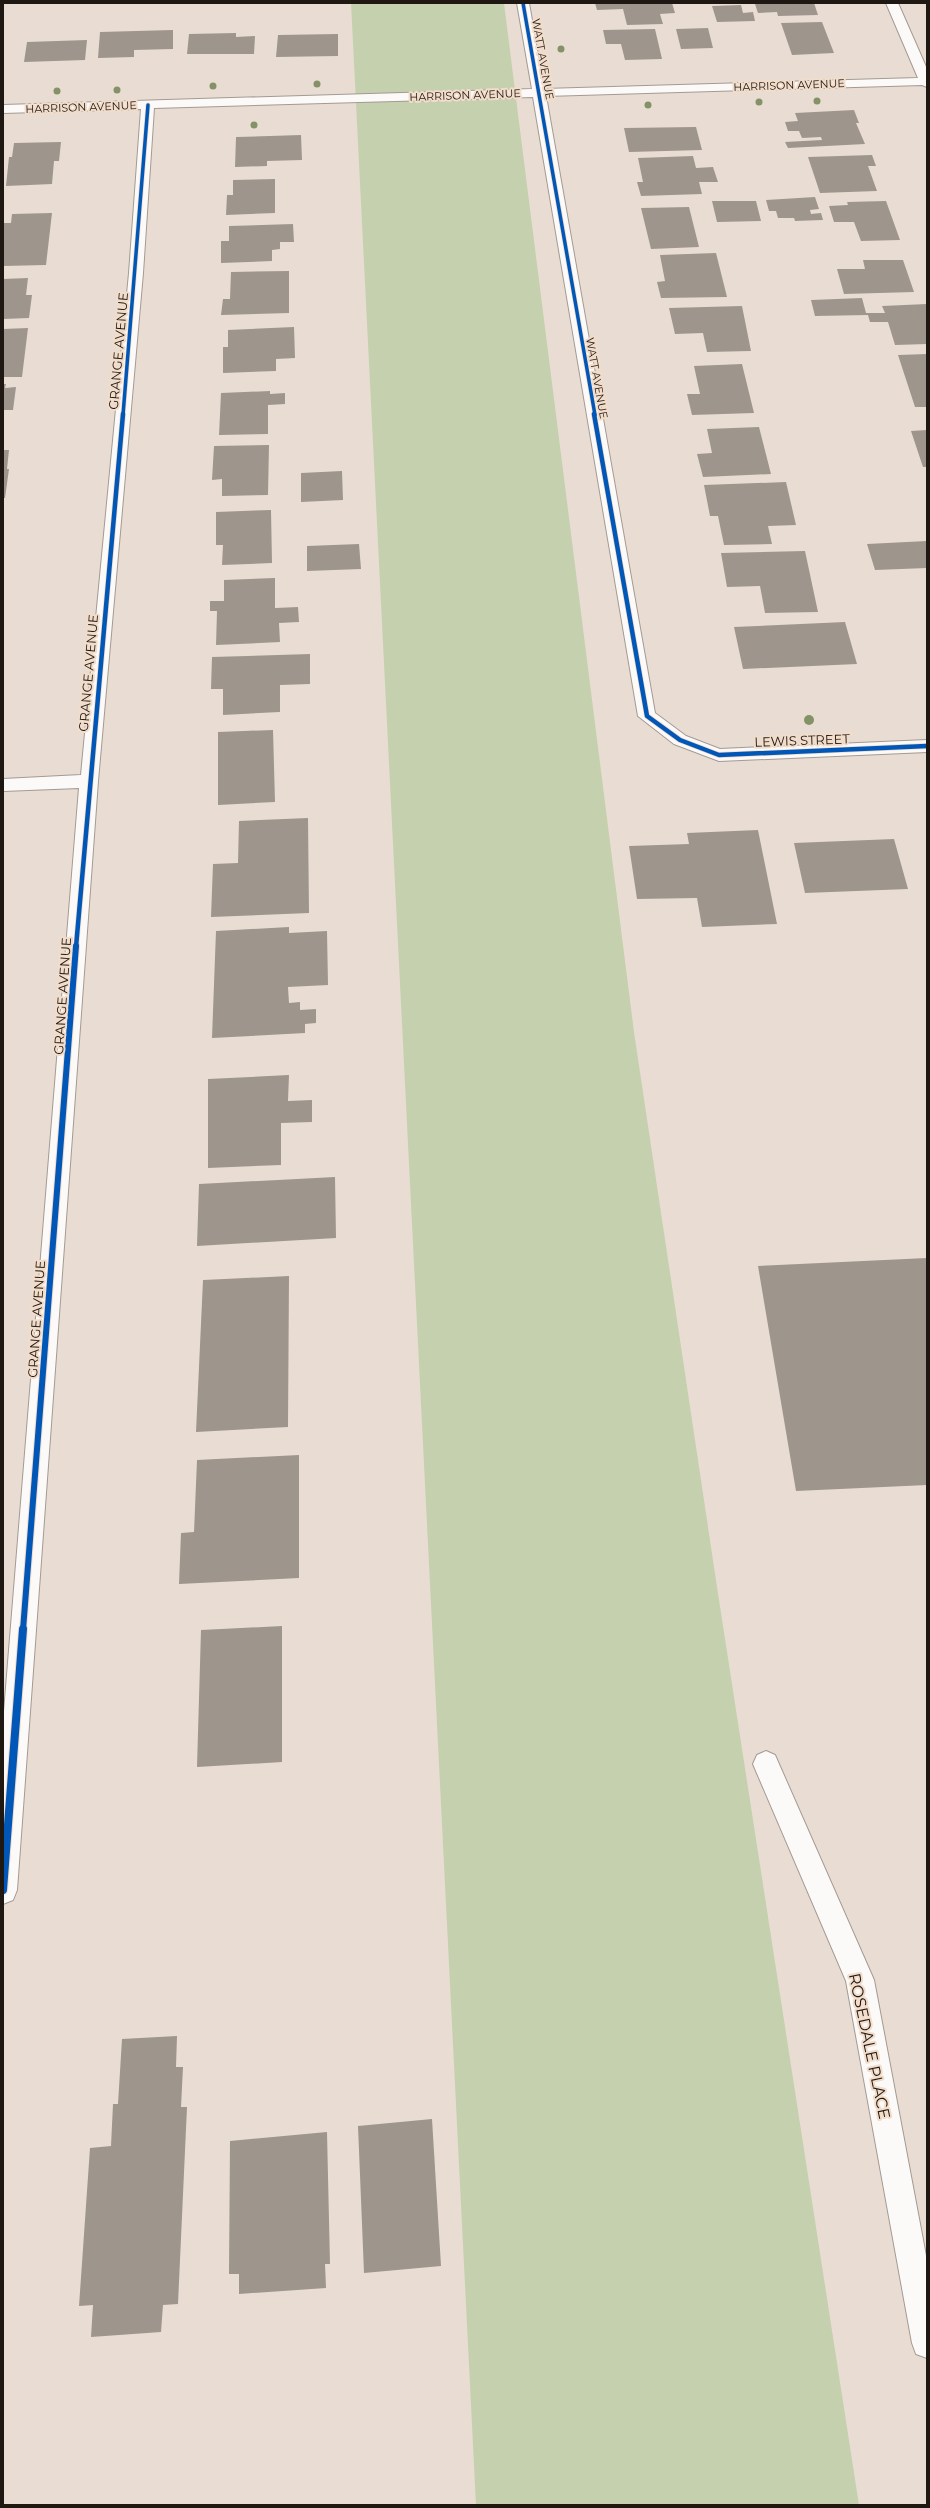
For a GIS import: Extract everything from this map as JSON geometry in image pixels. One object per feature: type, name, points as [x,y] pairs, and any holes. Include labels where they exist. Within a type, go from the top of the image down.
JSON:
[{"type":"street","name":"WATT AVENUE","points":[[524,3],[647,716],[680,740]]},
{"type":"street","points":[[892,3],[927,82]]},
{"type":"street","name":"HARRISON AVENUE","points":[[3,109],[539,92],[927,82]]},
{"type":"street","name":"GRANGE AVENUE","points":[[3,1890],[89,781],[136,273],[148,105]]},
{"type":"street","name":"LEWIS STREET","points":[[680,740],[719,755],[927,746]]},
{"type":"street","points":[[3,784],[89,781]]},
{"type":"street","name":"ROSEDALE PLACE","points":[[766,1764],[860,1980],[927,2343]]},
{"type":"green space","points":[[351,3],[504,3],[634,1032],[717,1587],[859,2505],[476,2505]]},
{"type":"building","points":[[595,3],[672,3],[675,13],[660,14],[663,24],[627,25],[623,9],[597,10]]},
{"type":"building","points":[[814,3],[818,15],[778,16],[777,12],[758,13],[755,4]]},
{"type":"building","points":[[741,5],[743,13],[753,12],[755,21],[717,22],[712,6]]},
{"type":"building","points":[[822,22],[834,53],[792,55],[781,23]]},
{"type":"building","points":[[708,28],[713,48],[681,49],[676,29]]},
{"type":"building","points":[[655,29],[662,59],[625,60],[621,44],[606,44],[603,30]]},
{"type":"building","points":[[173,30],[173,49],[134,50],[134,57],[98,58],[100,32]]},
{"type":"building","points":[[236,33],[236,37],[255,36],[254,54],[187,54],[189,34]]},
{"type":"building","points":[[338,34],[338,56],[276,57],[278,35]]},
{"type":"building","points":[[87,40],[85,60],[24,62],[27,42]]},
{"type":"building","points":[[854,110],[859,123],[856,123],[865,144],[788,148],[785,142],[822,140],[821,137],[802,138],[799,131],[788,131],[785,122],[798,121],[795,113]]},
{"type":"building","points":[[696,127],[702,150],[629,152],[624,128]]},
{"type":"building","points":[[301,135],[302,160],[267,161],[267,166],[235,167],[236,137]]},
{"type":"building","points":[[61,142],[59,161],[54,161],[52,184],[6,186],[9,157],[12,157],[14,143]]},
{"type":"building","points":[[872,155],[876,166],[868,166],[877,191],[820,193],[808,157]]},
{"type":"building","points":[[693,156],[696,168],[713,167],[718,182],[699,182],[702,194],[641,196],[637,182],[643,182],[638,158]]},
{"type":"building","points":[[275,179],[275,213],[226,215],[227,195],[233,195],[233,180]]},
{"type":"building","points":[[815,197],[819,209],[810,210],[811,214],[821,213],[823,220],[795,221],[794,218],[778,218],[776,211],[769,211],[766,200]]},
{"type":"building","points":[[712,201],[756,201],[761,221],[717,222]]},
{"type":"building","points":[[886,201],[900,240],[861,241],[854,222],[834,222],[829,206],[848,205],[847,202]]},
{"type":"building","points":[[689,207],[699,247],[651,249],[641,208]]},
{"type":"building","points":[[52,213],[46,265],[3,266],[3,223],[11,223],[12,214]]},
{"type":"building","points":[[293,224],[294,242],[280,242],[280,249],[272,250],[272,261],[221,263],[221,241],[229,241],[229,226]]},
{"type":"building","points":[[716,253],[727,297],[661,298],[657,282],[665,281],[660,255]]},
{"type":"building","points":[[863,260],[903,260],[914,292],[844,294],[837,269],[865,269]]},
{"type":"building","points":[[289,271],[289,313],[221,315],[223,299],[230,299],[231,272]]},
{"type":"building","points":[[28,278],[26,295],[32,295],[29,318],[3,319],[3,279]]},
{"type":"building","points":[[862,298],[866,313],[885,313],[882,306],[927,304],[927,344],[895,345],[888,322],[870,322],[868,315],[815,316],[811,300]]},
{"type":"building","points":[[742,306],[751,351],[707,352],[703,333],[675,334],[669,308]]},
{"type":"building","points":[[294,327],[295,358],[276,359],[276,371],[223,373],[223,347],[228,347],[228,330]]},
{"type":"building","points":[[28,328],[22,377],[3,377],[3,329]]},
{"type":"building","points":[[927,354],[927,407],[915,407],[898,355]]},
{"type":"building","points":[[742,364],[754,413],[692,415],[687,394],[700,394],[694,366]]},
{"type":"building","points":[[3,384],[6,384],[5,388],[16,387],[13,410],[3,410]]},
{"type":"building","points":[[270,391],[270,394],[285,393],[285,404],[268,405],[268,434],[219,435],[221,393]]},
{"type":"building","points":[[759,427],[771,474],[703,477],[697,454],[712,453],[707,429]]},
{"type":"building","points":[[927,430],[927,467],[923,467],[911,431]]},
{"type":"building","points":[[269,445],[268,495],[222,496],[222,479],[212,480],[214,446]]},
{"type":"building","points":[[3,450],[9,450],[7,469],[9,469],[5,498],[3,498]]},
{"type":"building","points":[[342,471],[343,500],[301,502],[301,473]]},
{"type":"building","points":[[786,482],[796,525],[768,526],[772,544],[724,545],[718,516],[710,516],[704,485]]},
{"type":"building","points":[[271,510],[272,563],[222,565],[223,545],[216,545],[216,512]]},
{"type":"building","points":[[927,541],[927,568],[875,570],[867,544]]},
{"type":"building","points":[[359,544],[361,569],[307,571],[307,546]]},
{"type":"building","points":[[805,551],[818,612],[765,613],[760,586],[727,587],[721,553]]},
{"type":"building","points":[[275,578],[275,608],[298,607],[299,622],[279,623],[280,642],[216,645],[217,611],[210,611],[210,601],[224,601],[224,580]]},
{"type":"building","points":[[845,622],[857,664],[743,669],[734,627]]},
{"type":"building","points":[[310,654],[310,684],[280,685],[280,712],[223,715],[223,689],[211,689],[212,657]]},
{"type":"building","points":[[273,730],[275,802],[218,805],[218,732]]},
{"type":"building","points":[[308,818],[309,913],[211,917],[213,864],[238,863],[239,821]]},
{"type":"building","points":[[758,830],[777,924],[702,927],[697,898],[637,899],[629,846],[689,844],[687,833]]},
{"type":"building","points":[[894,839],[908,889],[805,893],[794,843]]},
{"type":"building","points":[[289,927],[289,933],[327,931],[328,985],[288,987],[289,1003],[300,1002],[300,1010],[316,1009],[316,1023],[305,1024],[305,1033],[212,1038],[216,931]]},
{"type":"building","points":[[289,1075],[288,1101],[312,1100],[312,1122],[281,1123],[281,1165],[208,1168],[208,1079]]},
{"type":"building","points":[[335,1177],[336,1238],[197,1246],[199,1184]]},
{"type":"building","points":[[927,1258],[927,1485],[796,1491],[758,1266]]},
{"type":"building","points":[[289,1276],[288,1427],[196,1432],[203,1280]]},
{"type":"building","points":[[299,1455],[299,1578],[179,1584],[181,1533],[194,1532],[197,1460]]},
{"type":"building","points":[[282,1626],[282,1762],[197,1767],[201,1630]]},
{"type":"building","points":[[177,2036],[176,2067],[183,2067],[181,2107],[187,2107],[178,2304],[163,2305],[161,2332],[91,2337],[93,2305],[79,2306],[90,2148],[111,2146],[113,2104],[118,2104],[122,2039]]},
{"type":"building","points":[[432,2119],[441,2266],[364,2273],[358,2126]]},
{"type":"building","points":[[327,2132],[330,2264],[325,2264],[326,2288],[239,2294],[239,2274],[229,2274],[230,2141]]},
{"type":"cycle path","points":[[523,3],[647,716],[680,740],[719,755],[927,746]]},
{"type":"cycle path","points":[[3,1890],[89,781],[136,273],[148,105]]}]
